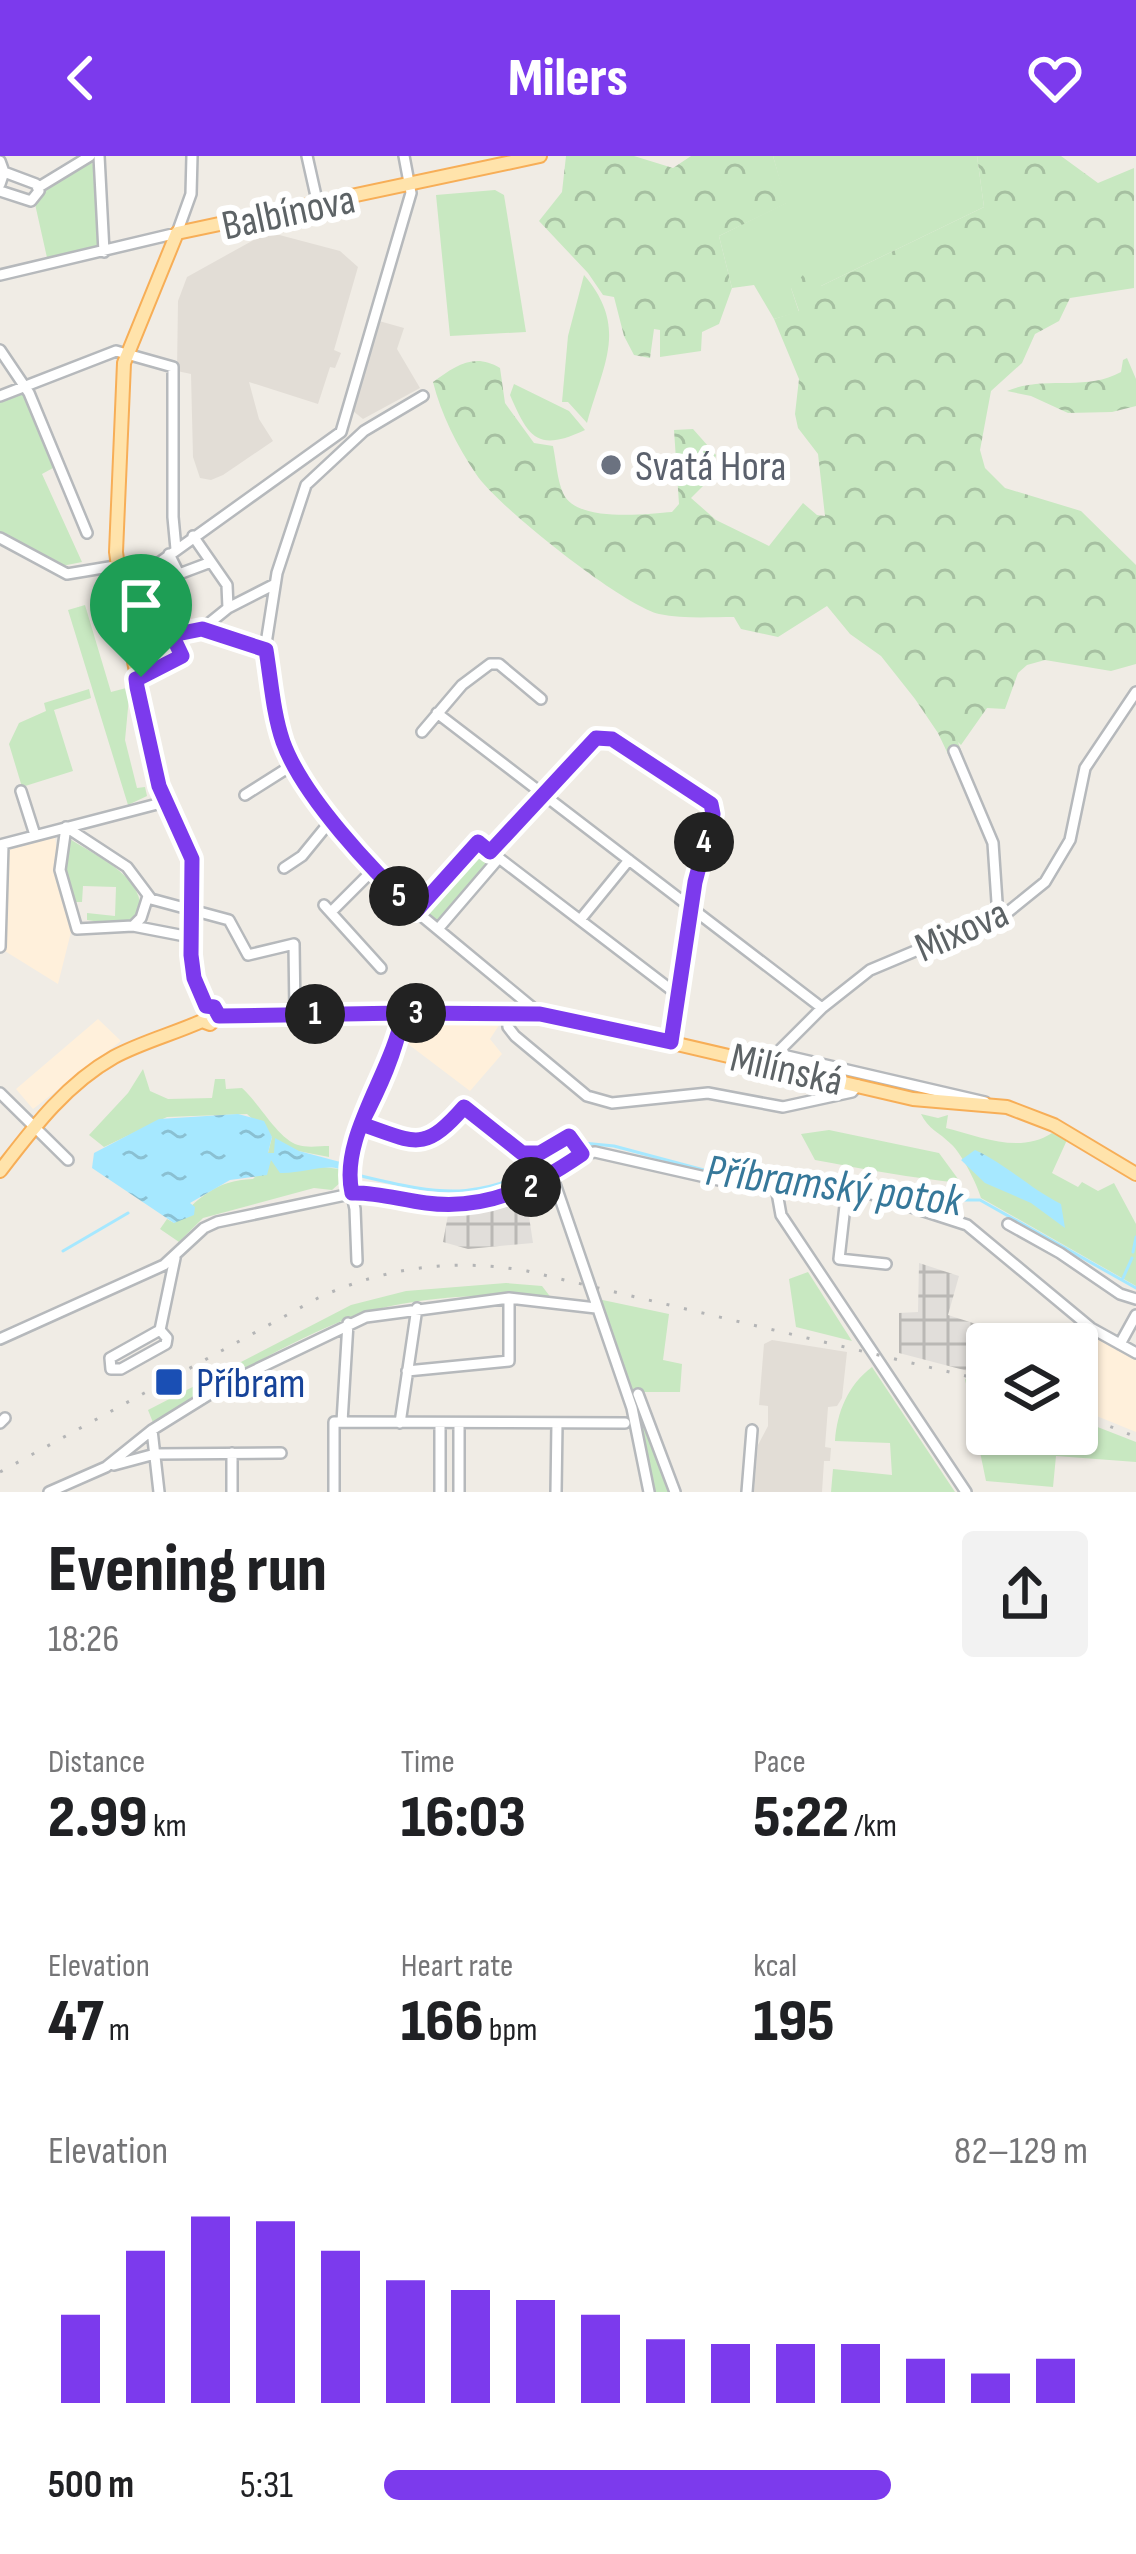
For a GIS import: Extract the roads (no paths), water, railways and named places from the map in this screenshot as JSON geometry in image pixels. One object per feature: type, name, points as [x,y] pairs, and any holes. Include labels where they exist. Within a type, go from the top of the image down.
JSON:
[{"type":"main road","name":"Balbínova","points":[[177,233],[540,156]]},
{"type":"main road","points":[[0,1171],[33,1127],[97,1068],[204,1014],[194,978],[186,909],[192,859],[162,794],[117,565],[127,354],[177,233]]},
{"type":"main road","name":"Milínská","points":[[204,1014],[214,1007],[219,1016],[540,1014],[771,1058],[930,1101],[985,1102],[1038,1117],[1136,1174]]},
{"type":"street","points":[[39,188],[94,156],[104,252]]},
{"type":"street","points":[[192,156],[193,219],[203,230]]},
{"type":"street","points":[[307,156],[318,205]]},
{"type":"street","points":[[142,575],[341,431],[410,185],[404,156]]},
{"type":"street","points":[[2,166],[39,188],[31,201],[0,188],[2,166]]},
{"type":"street","points":[[0,275],[177,233],[191,194]]},
{"type":"street","points":[[0,350],[26,387],[86,533]]},
{"type":"street","points":[[0,396],[116,351],[174,368],[173,552],[179,574],[211,562]]},
{"type":"street","points":[[423,396],[364,431],[306,485],[275,584],[266,650],[280,731],[294,764],[374,869],[416,911],[540,1014]]},
{"type":"street","points":[[345,416],[364,431]]},
{"type":"street","points":[[293,465],[306,485]]},
{"type":"street","points":[[175,529],[191,538],[211,562],[226,585],[228,608]]},
{"type":"street","points":[[0,538],[71,574],[135,566],[182,656],[136,679]]},
{"type":"street","points":[[172,635],[202,629],[228,608],[275,584]]},
{"type":"street","points":[[202,629],[266,650]]},
{"type":"street","points":[[422,732],[462,685],[495,662],[541,699]]},
{"type":"street","name":"Mixova","points":[[771,1058],[822,1008],[881,964],[998,917],[1022,902],[1059,864],[1070,840],[1085,768],[1136,692]]},
{"type":"street","points":[[437,713],[822,1008]]},
{"type":"street","points":[[438,929],[591,741],[612,739],[711,804],[713,814],[692,908],[671,1042]]},
{"type":"street","points":[[954,751],[993,843],[998,917]]},
{"type":"street","points":[[245,795],[294,764]]},
{"type":"street","points":[[21,791],[35,835]]},
{"type":"street","points":[[0,947],[1,845],[162,794]]},
{"type":"street","points":[[284,868],[302,856],[333,818]]},
{"type":"street","points":[[66,826],[127,867],[148,896],[226,919],[247,953],[256,956],[294,944],[295,1014]]},
{"type":"street","points":[[66,826],[60,870],[75,927],[133,926],[190,937]]},
{"type":"street","points":[[416,911],[478,842],[678,995]]},
{"type":"street","points":[[580,920],[629,860]]},
{"type":"street","points":[[374,869],[327,908],[381,968]]},
{"type":"street","points":[[133,926],[148,896]]},
{"type":"street","points":[[507,1012],[508,1027],[515,1036],[600,1101],[624,1103],[708,1093],[789,1106],[852,1092],[857,1080]]},
{"type":"street","points":[[357,1261],[350,1162],[361,1124],[385,1076],[403,1013]]},
{"type":"street","points":[[0,1093],[68,1160]]},
{"type":"street","points":[[361,1124],[411,1140],[430,1140],[464,1107],[522,1153],[540,1153],[569,1136],[582,1154]]},
{"type":"street","points":[[0,1339],[148,1272],[217,1222],[352,1193],[437,1204],[474,1203],[511,1195],[582,1154],[595,1152],[758,1186],[848,1188],[967,1225],[1061,1305],[1136,1353]]},
{"type":"street","points":[[552,1175],[632,1408],[649,1492]]},
{"type":"street","points":[[758,1186],[966,1492]]},
{"type":"street","points":[[776,1187],[781,1215]]},
{"type":"street","points":[[848,1188],[839,1259],[886,1264]]},
{"type":"street","points":[[1008,1224],[1060,1252],[1120,1294],[1136,1299]]},
{"type":"street","points":[[160,1330],[176,1256]]},
{"type":"street","points":[[148,1272],[160,1276],[167,1291]]},
{"type":"street","points":[[49,1492],[106,1467],[152,1430],[226,1384],[348,1323],[417,1308],[508,1298],[596,1308]]},
{"type":"street","points":[[406,1372],[509,1361],[508,1298]]},
{"type":"street","points":[[400,1423],[417,1308]]},
{"type":"street","points":[[1120,1345],[1136,1315]]},
{"type":"street","points":[[334,1492],[348,1323]]},
{"type":"street","points":[[160,1330],[166,1344],[121,1370],[109,1366],[110,1358],[160,1330]]},
{"type":"street","points":[[638,1394],[675,1492]]},
{"type":"street","points":[[338,1422],[625,1423]]},
{"type":"street","points":[[440,1423],[440,1492]]},
{"type":"street","points":[[459,1423],[460,1492]]},
{"type":"street","points":[[556,1423],[556,1492]]},
{"type":"street","points":[[152,1430],[159,1492]]},
{"type":"street","points":[[747,1492],[752,1430]]},
{"type":"street","points":[[642,1452],[661,1448]]},
{"type":"street","points":[[232,1453],[232,1492]]},
{"type":"street","points":[[106,1467],[155,1454],[281,1454]]},
{"type":"water","points":[[238,1114],[264,1121],[272,1137],[268,1153],[274,1153],[275,1138],[299,1151],[344,1163],[343,1177],[333,1168],[280,1173],[271,1160],[267,1175],[230,1180],[190,1203],[194,1215],[174,1223],[92,1168],[94,1153],[159,1119]]},
{"type":"water","points":[[975,1150],[1061,1204],[1065,1228],[1031,1203],[985,1183],[961,1160]]},
{"type":"waterway","name":"Příbramský potok","points":[[583,1143],[614,1146],[730,1177],[833,1179],[925,1200],[980,1200],[1136,1288]]},
{"type":"waterway","name":"Příbramský potok","points":[[353,1174],[416,1188],[466,1190],[514,1179],[572,1149]]},
{"type":"waterway","name":"Příbramský potok","points":[[63,1251],[128,1213]]},
{"type":"waterway","points":[[1133,1252],[1136,1237]]},
{"type":"waterway","points":[[1123,1278],[1132,1258]]},
{"type":"railway","points":[[0,1472],[318,1298],[369,1279],[420,1268],[473,1265],[527,1271],[966,1376]]},
{"type":"railway","points":[[1098,1422],[1136,1437]]},
{"type":"place","name":"Svatá Hora","points":[[611,465]]},
{"type":"place","name":"Příbram","points":[[169,1382]]}]
